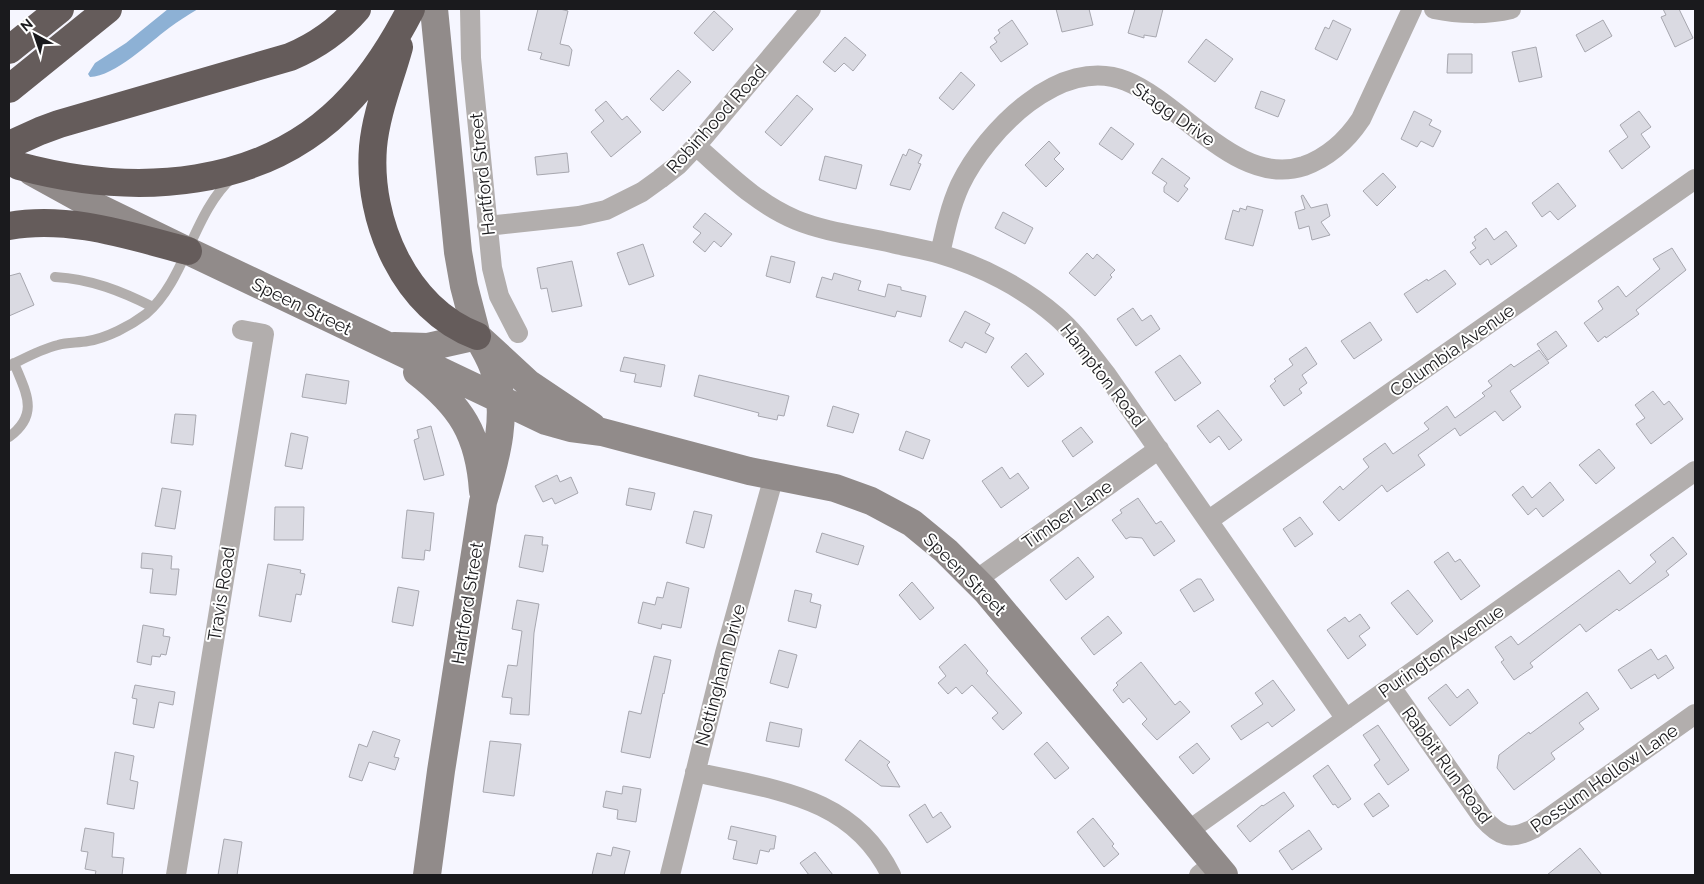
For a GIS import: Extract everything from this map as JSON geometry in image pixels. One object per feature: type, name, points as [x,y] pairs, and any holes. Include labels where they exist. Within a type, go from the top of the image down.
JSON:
[{"type":"highway","points":[[9,50],[60,9]]},
{"type":"highway","points":[[9,89],[108,9]]},
{"type":"highway","points":[[357,9],[323,41],[290,57],[59,124],[40,131],[12,157],[44,172],[81,178],[150,183],[193,180],[222,174],[249,165],[292,145],[334,116],[367,81],[395,38],[418,9]]},
{"type":"highway","points":[[418,9],[380,110],[375,134],[373,173],[376,198],[390,246],[408,279],[441,316],[456,327],[477,336]]},
{"type":"highway","points":[[9,226],[43,223],[73,224],[188,251]]},
{"type":"street","points":[[378,342],[419,348],[446,344],[477,336],[464,286],[418,9]]},
{"type":"street","name":"Hartford Street","points":[[470,9],[471,52],[492,268],[502,305],[518,333]]},
{"type":"street","name":"Robinhood Road","points":[[487,226],[580,216],[606,210],[624,202],[656,183],[678,165],[696,146],[811,9]]},
{"type":"street","name":"Stagg Drive","points":[[940,254],[960,185],[972,165],[998,130],[1034,98],[1052,88],[1088,76],[1108,76],[1124,80],[1140,87],[1155,97],[1226,151],[1244,161],[1279,170],[1297,168],[1316,162],[1333,151],[1350,135],[1365,111],[1412,9]]},
{"type":"street","points":[[1434,9],[1457,13],[1479,13],[1511,9]]},
{"type":"street","name":"Hampton Road","points":[[696,146],[760,200],[778,212],[797,221],[817,227],[940,254],[1001,280],[1057,317],[1074,334],[1106,374],[1346,719]]},
{"type":"street","name":"Speen Street","points":[[12,157],[81,199],[500,401],[546,421],[571,428],[602,432],[774,476],[835,488],[860,496],[907,520],[930,536],[976,580],[1188,830],[1213,871]]},
{"type":"street","name":"Columbia Avenue","points":[[1209,520],[1695,179]]},
{"type":"street","name":"Travis Road","points":[[176,875],[264,334],[242,330]]},
{"type":"street","name":"Speen Street","points":[[477,336],[534,388],[602,432]]},
{"type":"street","name":"Hartford Street","points":[[427,875],[438,786],[483,502],[497,451],[500,425],[500,401],[493,368],[477,336]]},
{"type":"street","points":[[378,342],[428,380],[457,409],[470,433],[475,450],[482,480],[483,502]]},
{"type":"street","name":"Timber Lane","points":[[976,580],[1159,449]]},
{"type":"street","name":"Purington Avenue","points":[[1188,830],[1695,472]]},
{"type":"street","name":"Nottingham Drive","points":[[670,875],[725,653],[774,476]]},
{"type":"street","name":"Rabbit Run Road","points":[[1391,687],[1483,818],[1499,833],[1510,836]]},
{"type":"street","name":"Possum Hollow Lane","points":[[1510,836],[1522,834],[1532,829],[1695,714]]},
{"type":"street","points":[[695,772],[800,797],[822,805],[856,828],[872,844],[883,859],[891,875]]},
{"type":"lane","points":[[9,438],[20,428],[28,413],[25,391],[11,364],[52,347],[95,340],[136,320],[153,307],[166,291],[217,194],[231,179],[249,165]]},
{"type":"lane","points":[[54,276],[80,279],[108,286],[153,307]]},
{"type":"water","points":[[168,9],[198,9],[172,25],[121,65],[100,75],[90,77],[88,74],[95,63],[126,43]]},
{"type":"building","points":[[538,9],[568,11],[560,44],[569,46],[572,50],[569,66],[540,59],[542,53],[528,50]]},
{"type":"building","points":[[1056,9],[1089,9],[1093,25],[1062,32]]},
{"type":"building","points":[[1135,9],[1163,9],[1156,37],[1144,35],[1144,38],[1128,33]]},
{"type":"building","points":[[1663,9],[1679,9],[1693,38],[1675,47],[1661,17],[1666,15]]},
{"type":"building","points":[[714,11],[733,29],[713,51],[694,33]]},
{"type":"building","points":[[1012,20],[1028,44],[1001,62],[990,47],[997,42],[994,38],[1000,33],[998,30]]},
{"type":"building","points":[[1333,20],[1351,29],[1337,60],[1315,49],[1325,27],[1329,29]]},
{"type":"building","points":[[1603,20],[1612,36],[1585,52],[1576,35]]},
{"type":"building","points":[[845,37],[866,55],[853,71],[844,63],[835,72],[823,62]]},
{"type":"building","points":[[1206,39],[1233,59],[1215,82],[1188,62]]},
{"type":"building","points":[[1536,47],[1542,77],[1519,82],[1512,52]]},
{"type":"building","points":[[1448,54],[1472,54],[1472,73],[1447,73]]},
{"type":"building","points":[[678,70],[691,82],[663,111],[650,99]]},
{"type":"building","points":[[961,72],[975,85],[953,110],[939,98]]},
{"type":"building","points":[[1261,91],[1285,100],[1278,117],[1255,108]]},
{"type":"building","points":[[797,95],[813,109],[781,146],[765,132]]},
{"type":"building","points":[[606,101],[622,120],[627,116],[641,132],[611,157],[591,132],[604,121],[595,110]]},
{"type":"building","points":[[1414,111],[1432,120],[1429,125],[1441,131],[1433,147],[1421,141],[1417,147],[1401,139]]},
{"type":"building","points":[[1639,111],[1651,127],[1641,134],[1650,147],[1622,169],[1609,151],[1628,137],[1620,125]]},
{"type":"building","points":[[1111,127],[1134,144],[1122,160],[1099,144]]},
{"type":"building","points":[[1049,141],[1060,153],[1054,159],[1064,169],[1046,187],[1025,165]]},
{"type":"building","points":[[909,149],[922,155],[918,163],[921,164],[910,190],[890,185],[903,154],[906,156]]},
{"type":"building","points":[[567,153],[569,172],[537,175],[535,157]]},
{"type":"building","points":[[825,156],[862,165],[856,189],[819,180]]},
{"type":"building","points":[[1162,158],[1190,178],[1184,186],[1188,189],[1178,202],[1164,192],[1164,187],[1167,183],[1152,173]]},
{"type":"building","points":[[1383,173],[1396,187],[1377,206],[1363,191]]},
{"type":"building","points":[[1558,183],[1576,206],[1558,220],[1550,211],[1542,217],[1532,203]]},
{"type":"building","points":[[1303,195],[1311,208],[1327,204],[1330,216],[1321,222],[1330,235],[1312,240],[1309,226],[1299,229],[1295,212],[1305,209],[1301,196]]},
{"type":"building","points":[[1247,206],[1263,210],[1253,246],[1225,239],[1233,210],[1239,212],[1240,208],[1246,210]]},
{"type":"building","points":[[1003,212],[1033,228],[1025,244],[995,228]]},
{"type":"building","points":[[705,213],[732,234],[721,247],[714,241],[705,252],[693,242],[701,233],[693,227]]},
{"type":"building","points":[[1486,228],[1494,240],[1506,231],[1517,246],[1491,265],[1488,259],[1480,265],[1470,252],[1476,248],[1472,243],[1476,240],[1474,237]]},
{"type":"building","points":[[643,244],[654,276],[629,285],[617,253]]},
{"type":"building","points":[[1672,248],[1686,270],[1636,310],[1639,314],[1598,342],[1584,323],[1603,309],[1598,301],[1618,286],[1626,297],[1660,269],[1653,259]]},
{"type":"building","points":[[1087,253],[1093,259],[1097,254],[1115,270],[1110,275],[1112,277],[1095,296],[1069,273]]},
{"type":"building","points":[[771,256],[795,262],[790,283],[766,276]]},
{"type":"building","points":[[572,261],[582,306],[552,312],[547,288],[541,289],[537,268]]},
{"type":"building","points":[[1445,270],[1456,284],[1417,313],[1404,294]]},
{"type":"building","points":[[20,273],[34,305],[9,316],[9,276]]},
{"type":"building","points":[[834,273],[861,281],[858,290],[885,297],[888,284],[901,287],[901,290],[926,296],[921,317],[897,311],[895,317],[816,297],[822,277],[832,280]]},
{"type":"building","points":[[1133,308],[1142,321],[1151,315],[1160,329],[1136,346],[1117,319]]},
{"type":"building","points":[[965,311],[990,324],[985,333],[994,338],[986,353],[965,342],[962,348],[949,341]]},
{"type":"building","points":[[1370,322],[1382,340],[1354,359],[1341,341]]},
{"type":"building","points":[[1556,331],[1567,346],[1548,360],[1537,344]]},
{"type":"building","points":[[1306,347],[1317,364],[1302,375],[1307,383],[1299,389],[1302,393],[1284,406],[1270,386],[1276,381],[1274,379],[1293,365],[1289,359]]},
{"type":"building","points":[[1539,350],[1549,363],[1510,391],[1521,407],[1503,421],[1495,411],[1460,436],[1455,428],[1418,455],[1425,465],[1387,492],[1382,485],[1339,521],[1323,502],[1340,486],[1343,490],[1369,467],[1363,459],[1385,443],[1393,454],[1429,429],[1424,423],[1447,406],[1455,418],[1485,396],[1482,393],[1492,386],[1488,381],[1511,364],[1514,367]]},
{"type":"building","points":[[1026,353],[1044,374],[1028,387],[1011,367]]},
{"type":"building","points":[[1180,355],[1201,383],[1175,401],[1155,372]]},
{"type":"building","points":[[624,357],[665,365],[661,387],[634,382],[636,374],[620,371]]},
{"type":"building","points":[[306,374],[349,381],[346,404],[302,397]]},
{"type":"building","points":[[699,375],[789,396],[784,416],[778,415],[777,420],[758,416],[759,413],[694,396]]},
{"type":"building","points":[[1653,391],[1664,405],[1669,401],[1683,419],[1651,444],[1636,424],[1645,418],[1635,405]]},
{"type":"building","points":[[833,406],[859,414],[853,433],[827,426]]},
{"type":"building","points":[[1218,410],[1242,440],[1229,450],[1219,436],[1210,443],[1197,426]]},
{"type":"building","points":[[175,414],[196,415],[193,445],[171,443]]},
{"type":"building","points":[[431,426],[444,475],[424,480],[414,440],[419,438],[417,430]]},
{"type":"building","points":[[1081,427],[1093,442],[1073,457],[1062,441]]},
{"type":"building","points":[[906,431],[930,440],[923,459],[899,450]]},
{"type":"building","points":[[291,433],[308,437],[302,469],[285,466]]},
{"type":"building","points":[[1599,449],[1615,468],[1596,484],[1579,465]]},
{"type":"building","points":[[1002,467],[1010,479],[1018,473],[1029,488],[1001,508],[982,481]]},
{"type":"building","points":[[557,475],[560,482],[571,477],[578,493],[555,504],[552,498],[543,502],[535,486]]},
{"type":"building","points":[[1550,482],[1564,500],[1543,517],[1536,508],[1528,515],[1512,495],[1523,486],[1532,498]]},
{"type":"building","points":[[162,488],[181,491],[175,529],[155,526]]},
{"type":"building","points":[[629,488],[655,493],[651,510],[626,505]]},
{"type":"building","points":[[1138,498],[1156,524],[1161,521],[1175,541],[1154,556],[1142,538],[1130,537],[1126,539],[1112,520],[1122,513],[1120,510]]},
{"type":"building","points":[[275,507],[304,507],[303,540],[274,540]]},
{"type":"building","points":[[407,510],[434,513],[430,551],[425,550],[424,560],[402,558]]},
{"type":"building","points":[[694,511],[712,515],[704,548],[686,543]]},
{"type":"building","points":[[1300,517],[1313,534],[1295,547],[1283,529]]},
{"type":"building","points":[[822,533],[864,546],[858,565],[816,552]]},
{"type":"building","points":[[525,535],[543,537],[542,545],[548,545],[543,572],[519,567]]},
{"type":"building","points":[[1673,537],[1687,554],[1666,571],[1669,575],[1586,632],[1580,624],[1530,663],[1533,667],[1514,680],[1501,662],[1504,660],[1495,647],[1511,636],[1518,645],[1619,570],[1630,584],[1656,562],[1650,555]]},
{"type":"building","points":[[1448,552],[1455,562],[1460,559],[1480,586],[1461,600],[1434,562]]},
{"type":"building","points":[[142,553],[172,556],[171,569],[179,569],[176,595],[150,593],[153,569],[141,568]]},
{"type":"building","points":[[1078,557],[1094,577],[1066,600],[1050,580]]},
{"type":"building","points":[[268,564],[301,570],[300,573],[305,574],[301,595],[296,594],[291,622],[259,616]]},
{"type":"building","points":[[1197,579],[1201,579],[1214,600],[1194,612],[1180,590]]},
{"type":"building","points":[[667,582],[689,588],[681,628],[662,624],[661,629],[638,623],[643,602],[655,605],[657,597],[663,598]]},
{"type":"building","points":[[912,582],[934,608],[920,620],[899,595]]},
{"type":"building","points":[[398,587],[419,591],[413,626],[392,622]]},
{"type":"building","points":[[795,590],[812,594],[810,602],[821,605],[816,628],[788,621]]},
{"type":"building","points":[[1408,590],[1433,621],[1417,635],[1391,603]]},
{"type":"building","points":[[517,600],[539,604],[534,633],[529,715],[510,714],[512,698],[502,697],[508,665],[517,666],[522,631],[512,629]]},
{"type":"building","points":[[1360,614],[1370,628],[1359,636],[1366,645],[1348,659],[1327,630],[1345,617],[1349,622]]},
{"type":"building","points":[[1108,616],[1122,633],[1094,655],[1081,638]]},
{"type":"building","points":[[143,625],[164,629],[163,636],[170,637],[166,655],[161,654],[160,657],[152,656],[151,665],[137,662]]},
{"type":"building","points":[[965,644],[988,671],[986,673],[1022,713],[1003,730],[992,718],[998,713],[972,685],[962,694],[956,687],[948,694],[938,683],[946,676],[939,667]]},
{"type":"building","points":[[1651,649],[1658,660],[1666,655],[1674,668],[1658,679],[1655,674],[1631,689],[1618,670]]},
{"type":"building","points":[[779,650],[797,655],[788,688],[770,683]]},
{"type":"building","points":[[654,656],[671,660],[650,758],[621,752],[629,711],[641,714]]},
{"type":"building","points":[[1141,662],[1175,705],[1180,701],[1190,712],[1157,740],[1142,724],[1147,719],[1129,698],[1123,703],[1113,690],[1118,685],[1116,683]]},
{"type":"building","points":[[1273,680],[1295,710],[1272,727],[1268,722],[1241,740],[1231,726],[1263,704],[1255,693]]},
{"type":"building","points":[[1446,684],[1457,698],[1468,689],[1478,703],[1450,726],[1428,698]]},
{"type":"building","points":[[135,685],[175,692],[173,705],[159,702],[154,728],[133,724],[137,699],[132,698]]},
{"type":"building","points":[[1587,692],[1599,709],[1579,723],[1584,729],[1551,753],[1555,759],[1514,790],[1497,768],[1499,755]]},
{"type":"building","points":[[770,722],[802,729],[799,747],[766,741]]},
{"type":"building","points":[[1378,725],[1409,770],[1388,785],[1374,765],[1380,760],[1363,735]]},
{"type":"building","points":[[373,731],[400,740],[394,757],[399,758],[395,770],[369,762],[362,781],[349,777],[359,744],[367,747]]},
{"type":"building","points":[[860,740],[890,762],[887,765],[900,787],[881,786],[845,760]]},
{"type":"building","points":[[490,741],[521,744],[514,796],[483,792]]},
{"type":"building","points":[[1047,742],[1069,768],[1055,779],[1034,754]]},
{"type":"building","points":[[1197,743],[1210,759],[1193,774],[1179,757]]},
{"type":"building","points":[[115,752],[134,756],[130,780],[138,782],[134,809],[107,804]]},
{"type":"building","points":[[1328,765],[1351,799],[1338,808],[1335,804],[1333,805],[1313,776]]},
{"type":"building","points":[[623,786],[641,789],[636,822],[617,819],[618,810],[603,807],[606,791],[622,794]]},
{"type":"building","points":[[1284,792],[1294,806],[1250,842],[1237,826],[1262,805]]},
{"type":"building","points":[[1379,793],[1389,806],[1373,817],[1364,804]]},
{"type":"building","points":[[925,804],[933,818],[941,812],[951,827],[927,843],[909,815]]},
{"type":"building","points":[[1093,818],[1114,844],[1112,846],[1119,854],[1104,867],[1077,832]]},
{"type":"building","points":[[731,826],[776,836],[774,849],[770,849],[769,852],[760,850],[757,864],[733,859],[737,841],[728,839]]},
{"type":"building","points":[[85,828],[114,833],[112,857],[124,858],[122,875],[95,875],[96,871],[85,869],[88,852],[81,851]]},
{"type":"building","points":[[1309,830],[1322,849],[1292,870],[1279,851]]},
{"type":"building","points":[[224,839],[242,842],[237,875],[218,875]]},
{"type":"building","points":[[613,847],[630,851],[624,875],[592,875],[597,853],[611,856]]},
{"type":"building","points":[[1580,848],[1602,875],[1547,875]]},
{"type":"building","points":[[815,852],[833,875],[809,875],[800,863]]}]
